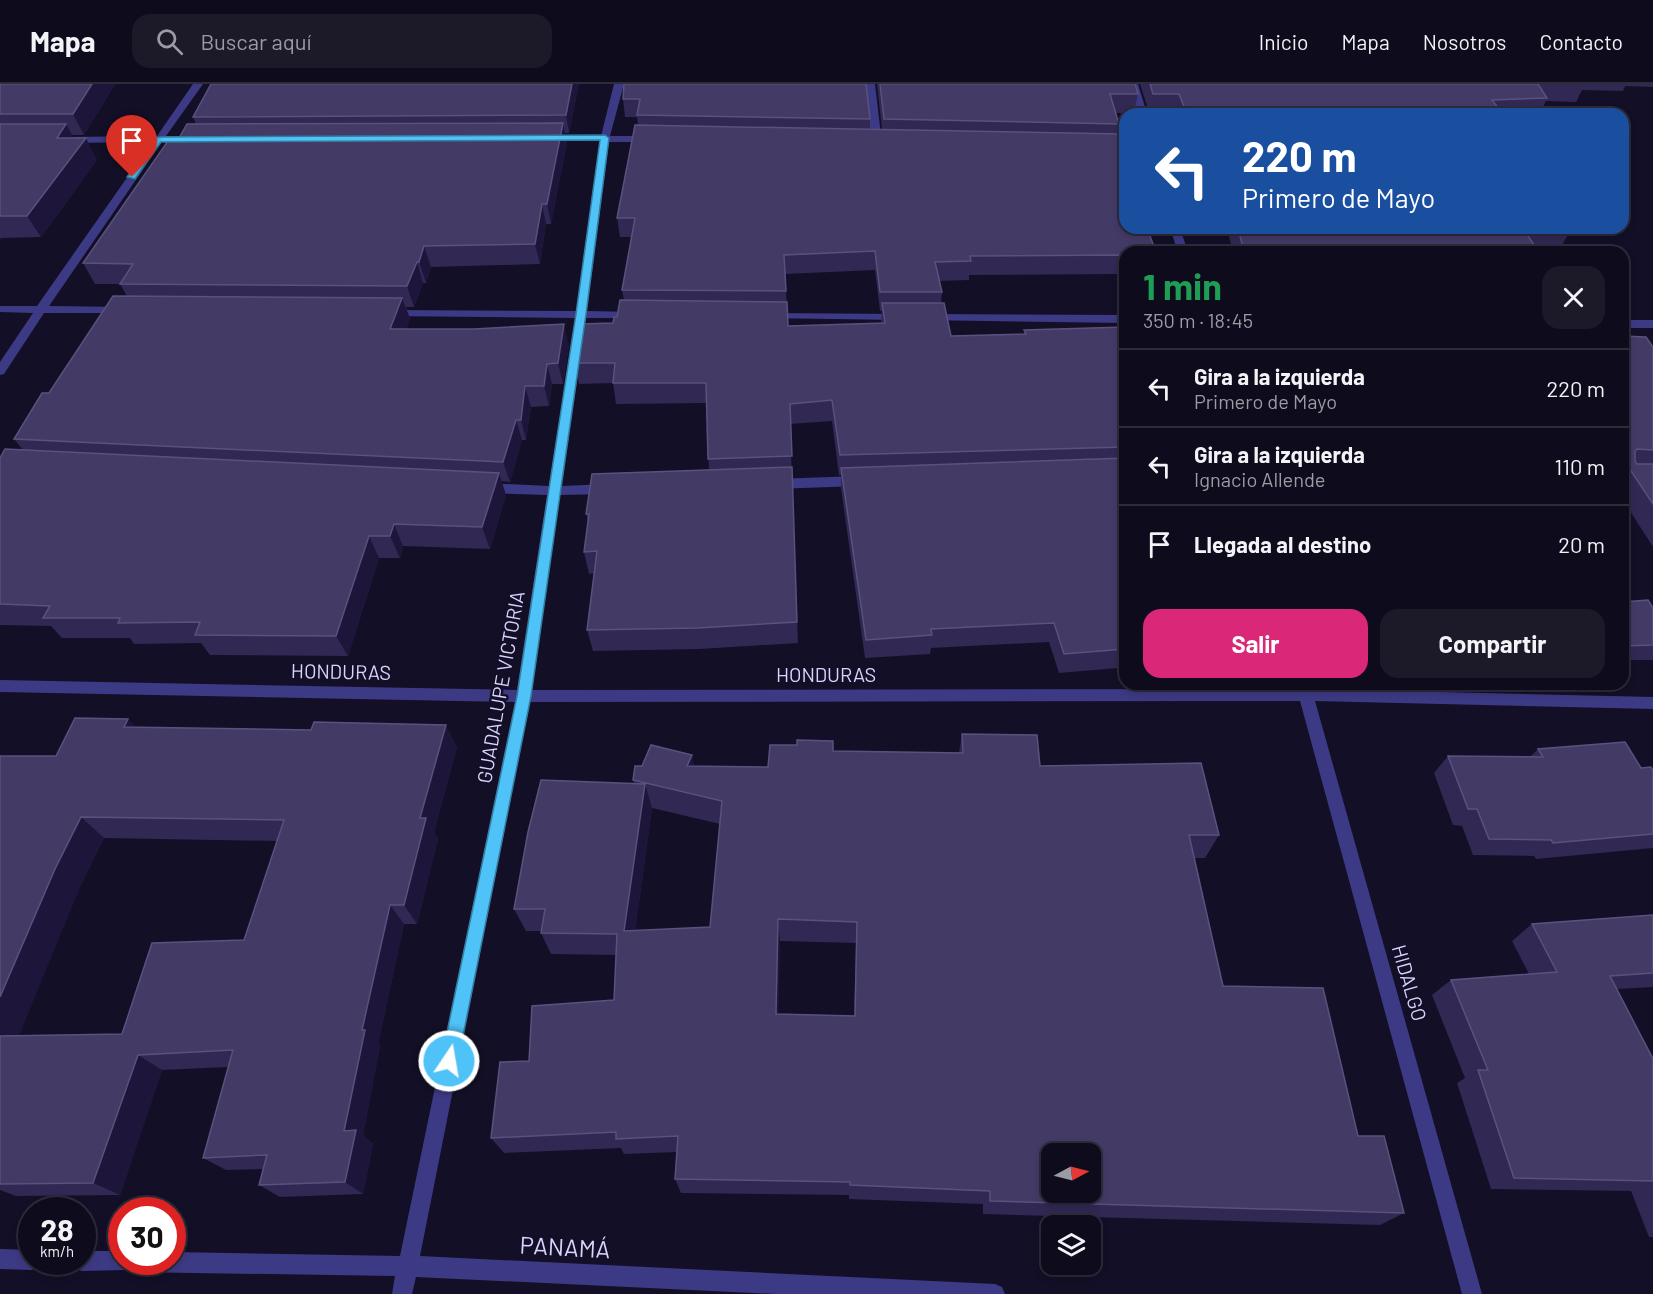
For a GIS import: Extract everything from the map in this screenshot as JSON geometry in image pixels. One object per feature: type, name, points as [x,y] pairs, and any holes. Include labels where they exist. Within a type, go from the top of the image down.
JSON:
[{"type":"street","points":[[0,371],[39,310],[198,84]]},
{"type":"street","name":"GUADALUPE VICTORIA","points":[[402,1294],[524,696],[605,138],[619,84]]},
{"type":"street","points":[[870,84],[877,144]]},
{"type":"street","points":[[1133,84],[1140,108]]},
{"type":"street","points":[[534,138],[664,139]]},
{"type":"street","points":[[56,140],[205,139]]},
{"type":"street","points":[[865,144],[889,144]]},
{"type":"street","points":[[0,309],[134,310]]},
{"type":"street","points":[[369,312],[652,315]]},
{"type":"street","points":[[758,316],[1119,319]]},
{"type":"street","points":[[1629,324],[1653,324]]},
{"type":"street","points":[[757,484],[876,480]]},
{"type":"street","points":[[472,487],[555,491],[626,489]]},
{"type":"street","name":"HONDURAS","points":[[0,686],[524,696],[1305,690],[1653,703]]},
{"type":"street","name":"HIDALGO","points":[[1305,690],[1473,1294]]},
{"type":"street","points":[[0,1259],[18,1260]]},
{"type":"street","name":"PANAMÁ","points":[[186,1263],[408,1266],[995,1294]]},
{"type":"building","points":[[0,84],[92,84],[73,114],[0,114]]},
{"type":"building","points":[[211,84],[572,84],[566,115],[193,117]]},
{"type":"building","points":[[624,84],[866,84],[870,119],[637,115],[640,99],[623,99]]},
{"type":"building","points":[[880,84],[1135,84],[1138,94],[1110,94],[1119,124],[884,119]]},
{"type":"building","points":[[1150,84],[1538,84],[1547,98],[1492,100],[1498,108],[1185,108],[1179,94],[1153,94]]},
{"type":"building","points":[[563,123],[547,204],[542,204],[535,244],[424,246],[407,286],[120,284],[133,264],[83,263],[170,138],[179,138],[187,124]]},
{"type":"building","points":[[0,124],[66,124],[57,138],[86,138],[27,216],[0,216]]},
{"type":"building","points":[[635,125],[1119,134],[1119,234],[1149,234],[1154,246],[1119,246],[1119,255],[970,256],[971,261],[935,262],[942,292],[880,292],[875,251],[784,255],[786,291],[622,290],[635,218],[617,218]]},
{"type":"building","points":[[1240,234],[1527,234],[1534,245],[1516,246],[1242,246]]},
{"type":"building","points":[[113,296],[402,298],[390,329],[474,329],[564,324],[558,363],[547,364],[544,386],[525,386],[521,420],[516,420],[503,462],[14,439],[42,393],[49,393]]},
{"type":"building","points":[[620,300],[787,302],[788,326],[885,323],[882,303],[944,303],[951,336],[1026,334],[1024,330],[1119,327],[1119,447],[840,455],[832,400],[790,404],[792,456],[708,459],[706,383],[613,383],[615,363],[574,363],[580,324],[613,323],[614,317],[617,317]]},
{"type":"building","points":[[1629,336],[1646,337],[1653,347],[1653,450],[1637,449],[1635,461],[1637,464],[1653,464],[1653,504],[1629,468]]},
{"type":"building","points":[[5,449],[499,473],[482,527],[394,524],[390,536],[369,536],[336,636],[195,635],[200,622],[118,623],[120,618],[43,618],[50,606],[0,604],[0,458]]},
{"type":"building","points":[[1119,458],[1119,649],[1064,654],[1054,623],[931,629],[932,635],[866,640],[841,468]]},
{"type":"building","points":[[792,467],[797,622],[697,628],[587,630],[597,551],[584,552],[589,514],[586,514],[592,474]]},
{"type":"building","points":[[1648,600],[1653,608],[1653,645],[1629,646],[1629,602]]},
{"type":"building","points":[[75,718],[128,719],[124,727],[311,730],[314,722],[446,725],[420,818],[426,818],[404,905],[390,905],[362,1030],[365,1030],[344,1131],[356,1130],[345,1182],[259,1185],[267,1155],[203,1158],[233,1050],[138,1055],[93,1183],[0,1184],[0,1036],[122,1034],[152,943],[244,940],[284,820],[81,817],[55,869],[0,997],[0,756],[56,756]]},
{"type":"building","points":[[962,734],[1037,735],[1040,766],[1201,763],[1219,835],[1189,835],[1223,986],[1323,988],[1358,1136],[1384,1136],[1404,1213],[1059,1203],[1101,1203],[1101,1143],[1041,1143],[1041,1202],[990,1201],[990,1191],[850,1185],[850,1182],[675,1179],[678,1136],[616,1139],[616,1132],[491,1138],[500,1062],[529,1061],[532,1006],[614,1000],[617,934],[541,933],[545,909],[514,909],[528,832],[541,780],[645,784],[624,931],[710,927],[722,801],[633,780],[635,766],[642,766],[651,745],[692,755],[687,766],[768,767],[770,745],[797,745],[797,740],[833,741],[833,751],[963,753]],"holes":[[[778,919],[857,922],[855,1016],[776,1014]]]},
{"type":"building","points":[[1625,742],[1641,768],[1651,767],[1653,771],[1653,834],[1553,843],[1551,840],[1489,839],[1477,809],[1468,809],[1448,756],[1543,757],[1538,749]]},
{"type":"building","points":[[1653,915],[1653,973],[1610,976],[1653,1059],[1653,1181],[1514,1178],[1478,1070],[1488,1070],[1451,980],[1557,972],[1532,924]]},
{"type":"route","points":[[132,177],[158,139],[605,138],[524,696],[449,1061]]}]
